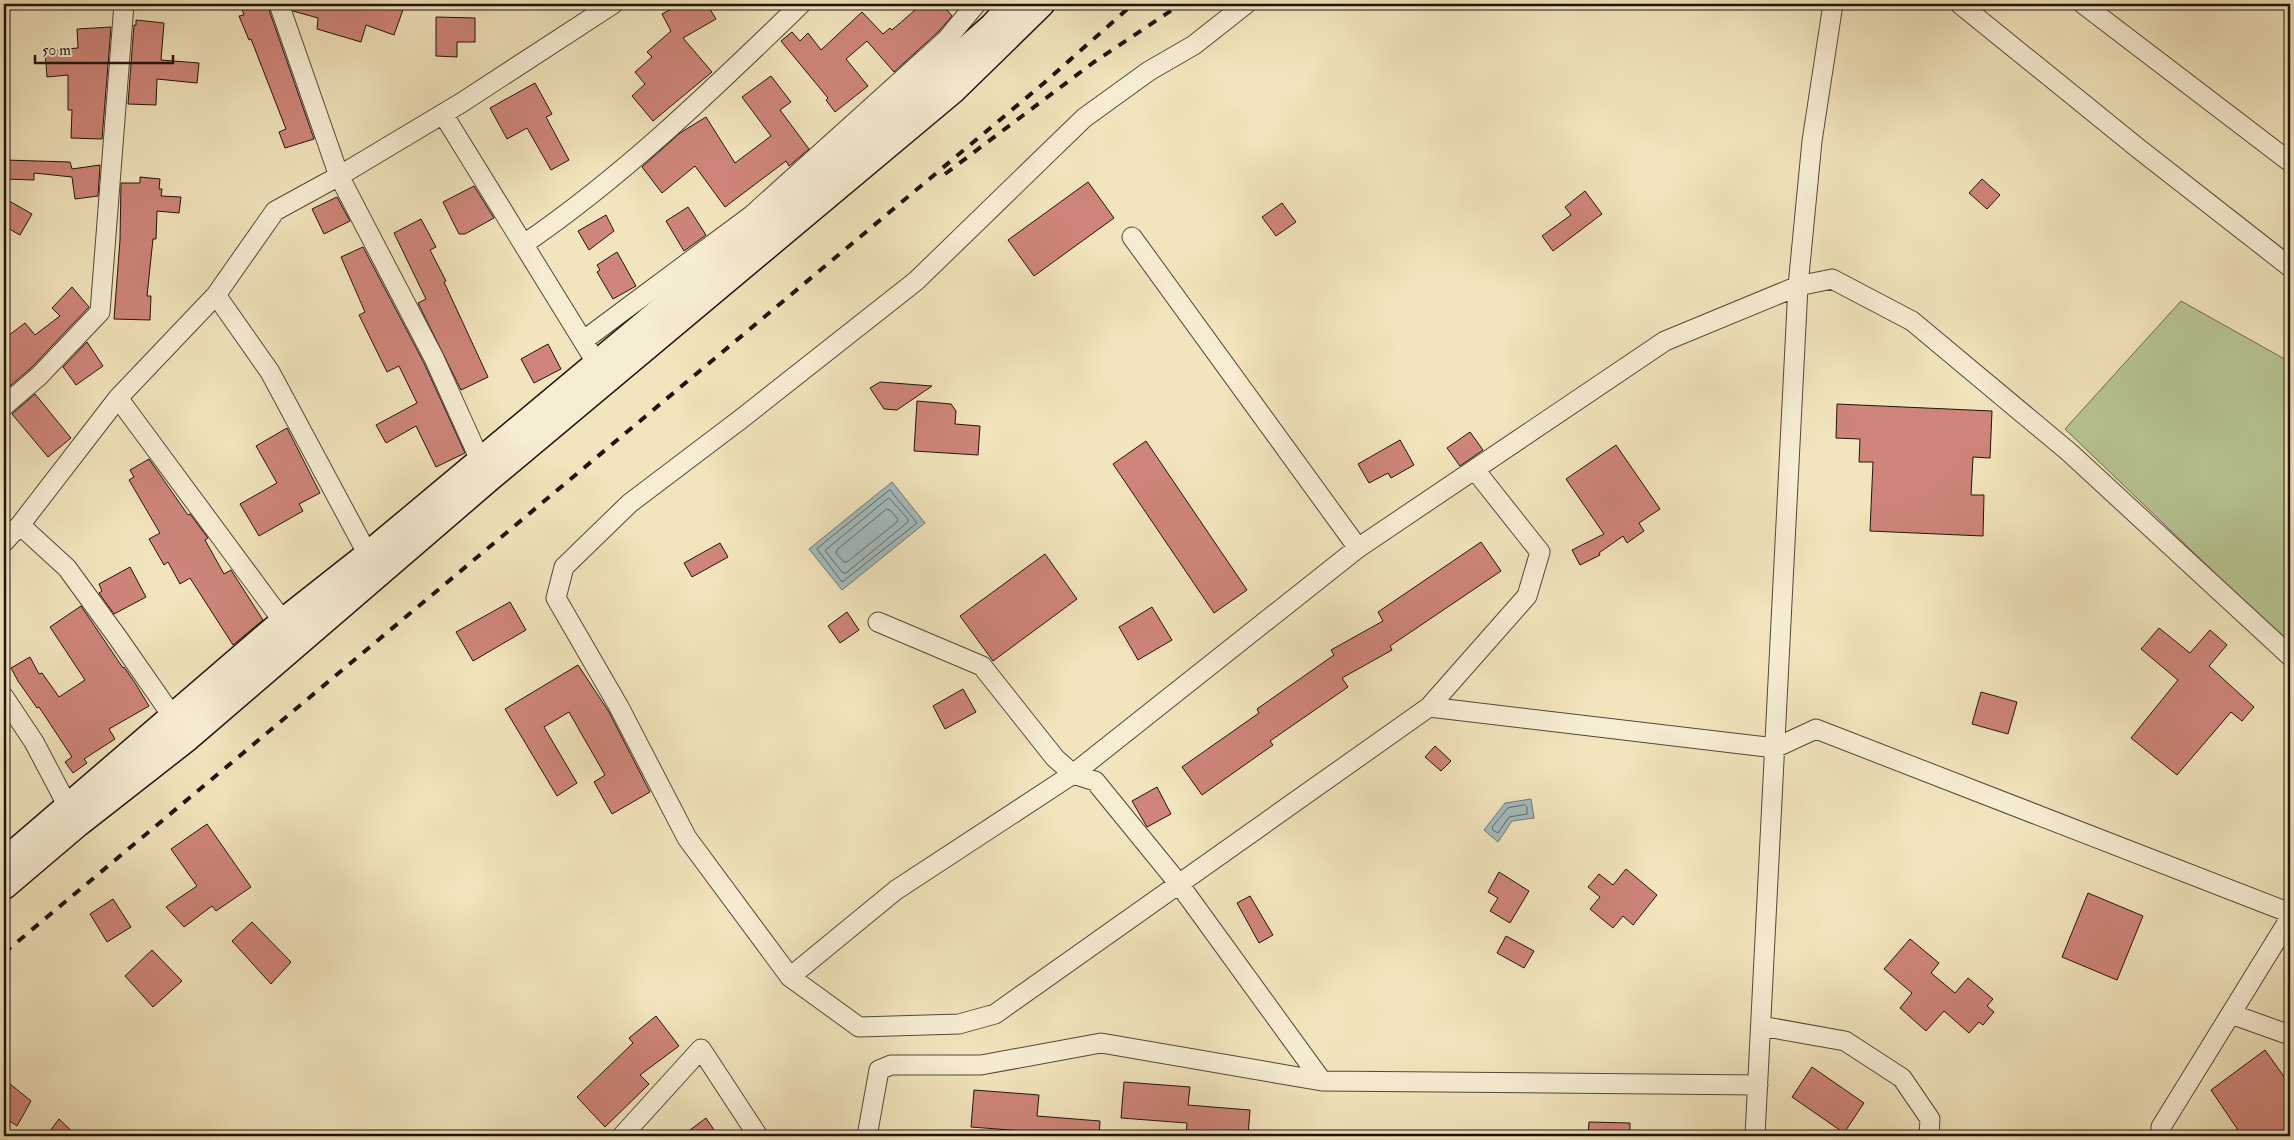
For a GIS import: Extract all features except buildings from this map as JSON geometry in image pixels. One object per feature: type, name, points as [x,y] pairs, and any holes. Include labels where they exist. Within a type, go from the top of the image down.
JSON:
[{"type":"main road","points":[[602,372],[992,27],[1013,4]]},
{"type":"main road","points":[[4,862],[73,816],[602,372],[953,90],[1041,4]]},
{"type":"main road","points":[[4,886],[73,816]]},
{"type":"street","points":[[4,406],[39,376],[100,312],[124,4]]},
{"type":"street","points":[[279,4],[339,176],[434,358],[484,470]]},
{"type":"street","points":[[4,542],[118,398],[216,295],[275,211],[339,176],[443,114],[612,4]]},
{"type":"street","points":[[524,244],[574,210],[696,106],[801,4]]},
{"type":"street","points":[[584,340],[752,215],[947,39],[976,4]]},
{"type":"street","points":[[1246,4],[1194,45],[1149,71],[1084,118],[916,281],[741,419],[630,503],[564,567],[556,598],[619,707],[687,838],[790,978],[859,1028],[959,1024],[995,1014],[1429,707],[1528,596],[1540,552],[1475,470]]},
{"type":"street","points":[[1755,1136],[1798,286],[1812,141],[1833,4]]},
{"type":"street","points":[[1960,4],[2290,267]]},
{"type":"street","points":[[2083,4],[2290,162]]},
{"type":"street","points":[[443,114],[602,372]]},
{"type":"street","points":[[1132,236],[1358,548]]},
{"type":"street","points":[[790,978],[896,890],[1074,774],[1358,548],[1665,342],[1798,286],[1832,279],[1912,321],[2069,452],[2290,656]]},
{"type":"street","points":[[216,295],[270,372],[373,564]]},
{"type":"street","points":[[118,398],[290,632]]},
{"type":"street","points":[[20,524],[67,568],[180,728]]},
{"type":"street","points":[[878,622],[982,666],[1055,758],[1074,774],[1095,781],[1179,884],[1322,1081]]},
{"type":"street","points":[[4,697],[34,742],[73,816]]},
{"type":"street","points":[[1429,707],[1775,748],[1816,730],[2290,913]]},
{"type":"street","points":[[2161,1127],[2290,918]]},
{"type":"street","points":[[2231,1014],[2290,1036]]},
{"type":"street","points":[[1761,1026],[1844,1041],[1902,1078],[1930,1119],[1929,1136]]},
{"type":"street","points":[[867,1136],[880,1070],[890,1065],[981,1065],[1101,1043],[1322,1081],[1758,1085]]},
{"type":"street","points":[[622,1136],[701,1049],[758,1136]]},
{"type":"green space","points":[[2181,301],[2290,362],[2290,645],[2065,429]]},
{"type":"water","points":[[892,482],[925,523],[842,590],[809,549]]},
{"type":"water","points":[[1531,799],[1534,818],[1512,821],[1498,842],[1484,830],[1505,803]]},
{"type":"railway","points":[[4,953],[1044,83],[1133,4]]},
{"type":"railway","points":[[945,174],[1094,62],[1181,4]]}]
